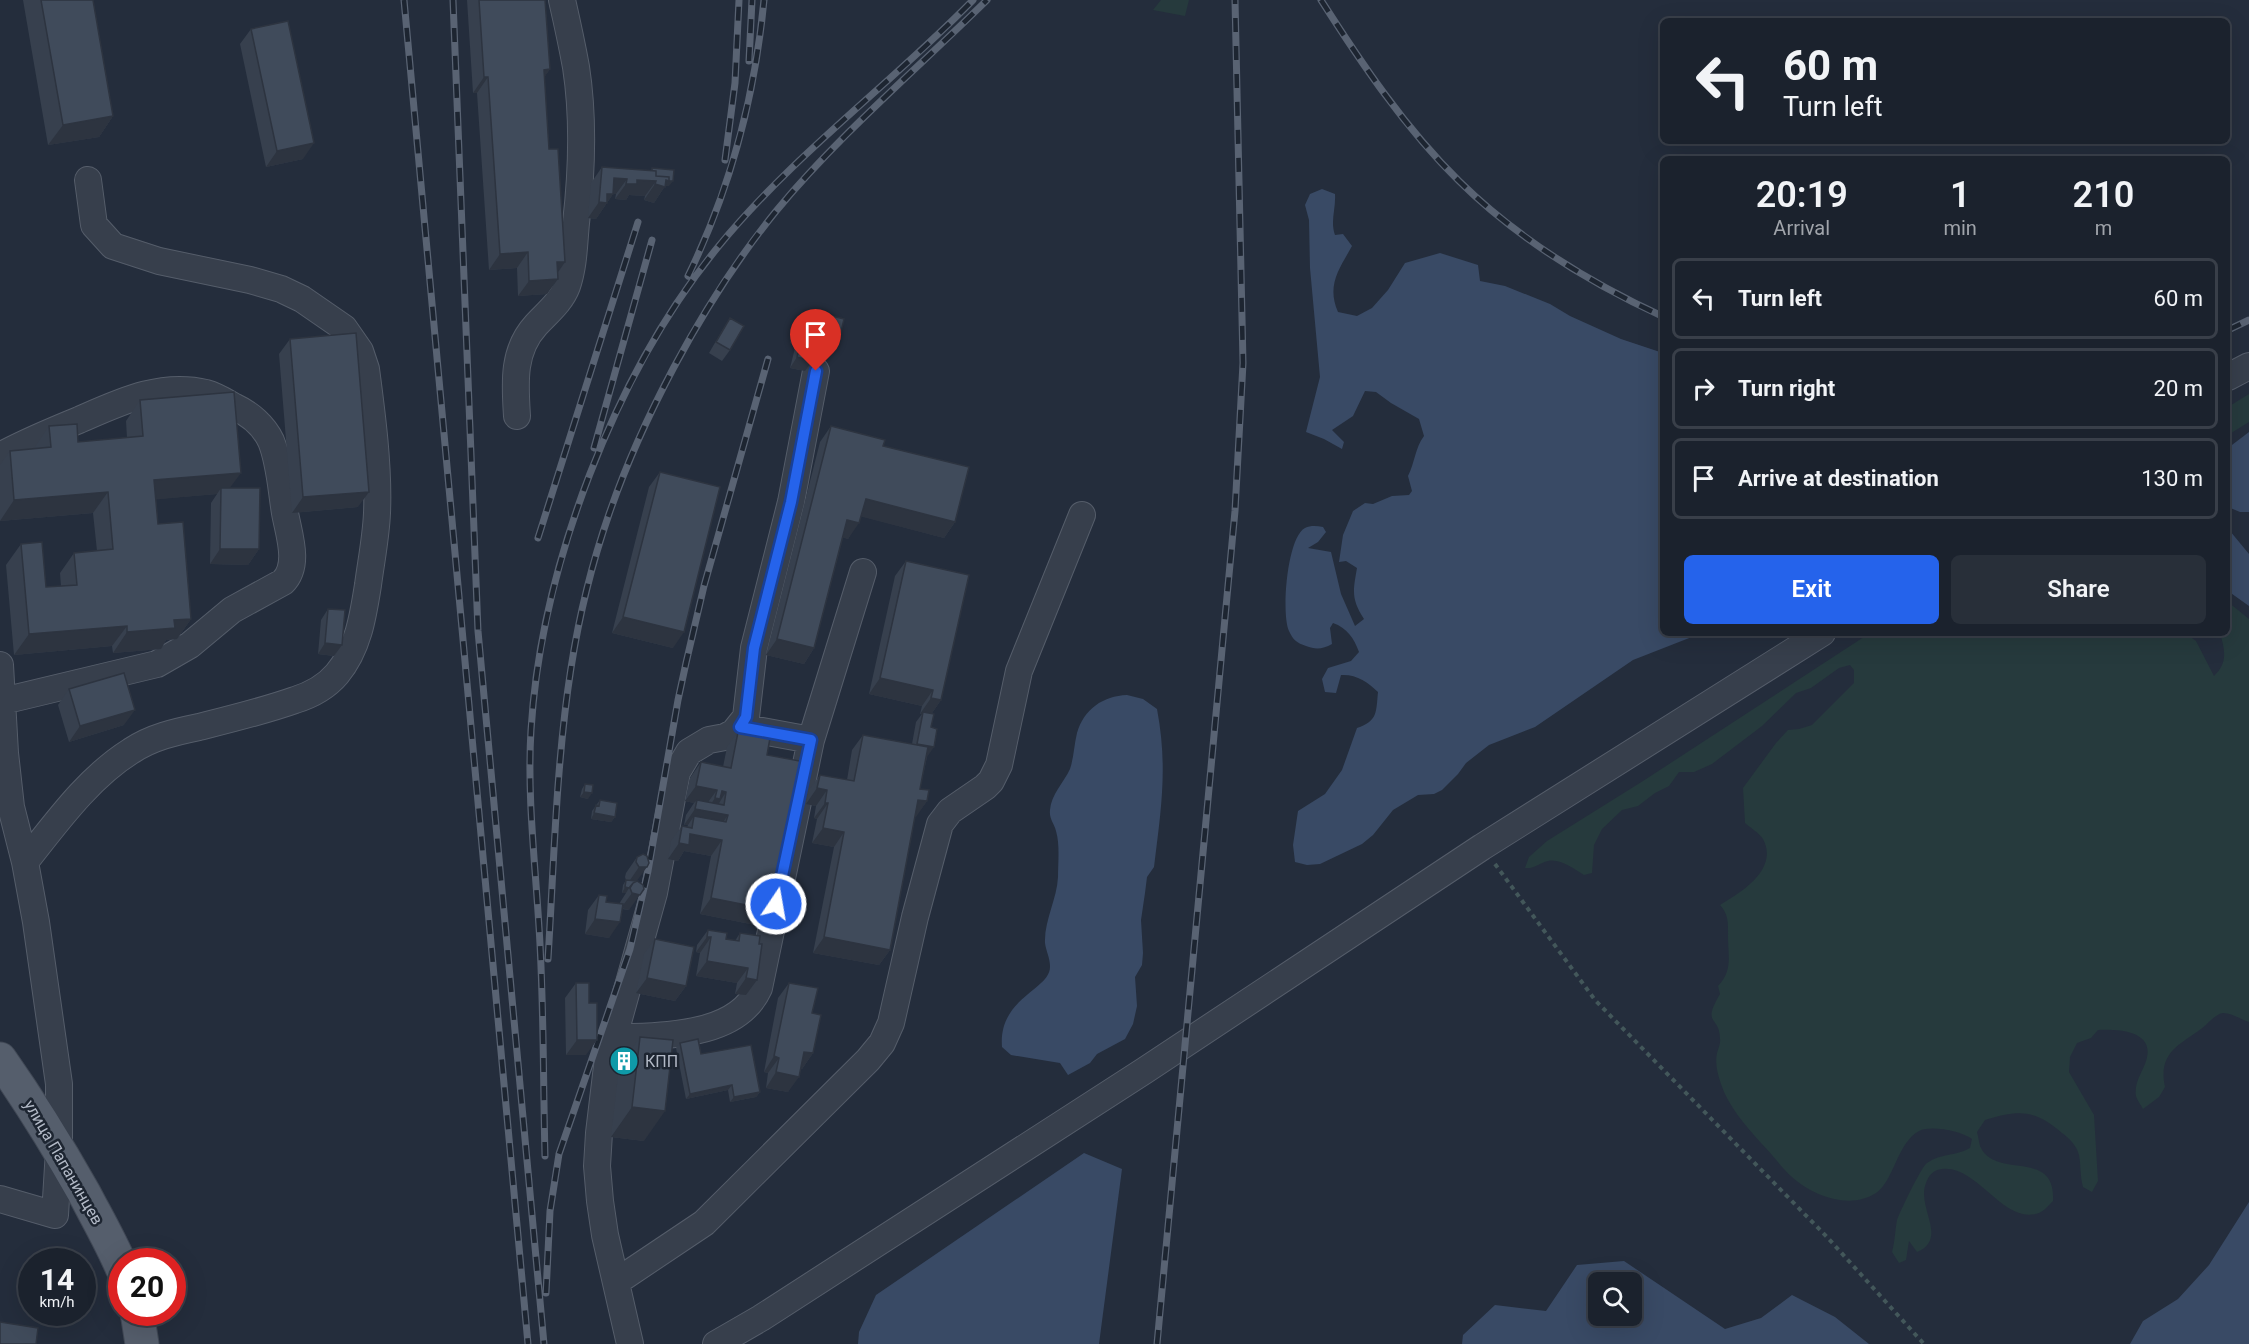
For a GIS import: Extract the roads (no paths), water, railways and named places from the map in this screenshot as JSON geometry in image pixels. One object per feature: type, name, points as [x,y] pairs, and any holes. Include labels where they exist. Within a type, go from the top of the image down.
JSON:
[{"type":"main road","name":"улица Папанинцев","points":[[0,1059],[32,1104],[59,1149],[113,1248]]},
{"type":"main road","points":[[139,1326],[142,1344]]},
{"type":"street","points":[[517,416],[516,375],[521,348],[533,328],[561,298],[573,257],[580,191],[582,135],[576,69],[562,0]]},
{"type":"street","points":[[25,862],[84,791],[110,766],[132,750],[152,739],[174,732],[297,699],[319,690],[336,676],[357,641],[377,514],[377,488],[366,369],[360,351],[344,328],[302,299],[281,289],[250,280],[159,261],[113,246],[94,225],[88,180]]},
{"type":"street","points":[[2230,376],[2249,366]]},
{"type":"street","points":[[630,1344],[605,1235],[597,1166],[606,1069],[654,893],[677,772],[683,760],[698,745],[725,737],[740,727],[746,717],[754,648],[791,502],[816,371]]},
{"type":"street","points":[[0,456],[21,444],[128,399],[158,391],[173,390],[207,394],[246,412],[263,429],[270,440],[277,461],[292,554],[289,576],[283,582],[231,610],[175,655],[157,664],[131,672],[3,700]]},
{"type":"street","points":[[616,1282],[704,1223],[868,1060],[882,1043],[895,1009],[915,917],[940,824],[950,811],[985,787],[999,765],[1019,671],[1082,515]]},
{"type":"street","points":[[613,1038],[685,1033],[708,1028],[739,1012],[755,997],[759,988],[811,740],[863,572]]},
{"type":"street","points":[[716,1344],[761,1318],[1144,1071],[1482,847],[1817,636]]},
{"type":"street","points":[[0,665],[6,809],[25,862],[59,1084],[59,1149],[55,1215],[0,1199]]},
{"type":"street","points":[[740,727],[811,740]]},
{"type":"water","points":[[1322,189],[1335,194],[1333,225],[1335,235],[1343,234],[1352,246],[1339,269],[1334,285],[1333,293],[1338,312],[1357,316],[1372,308],[1388,290],[1405,263],[1440,253],[1478,265],[1480,281],[1505,286],[1550,304],[1570,316],[1621,339],[1660,352],[1660,636],[1694,636],[1633,660],[1535,727],[1489,745],[1466,763],[1442,790],[1434,794],[1418,795],[1393,810],[1373,835],[1362,844],[1320,864],[1307,865],[1295,862],[1293,845],[1298,811],[1325,794],[1342,770],[1357,728],[1369,722],[1375,715],[1378,692],[1361,679],[1341,675],[1336,693],[1325,692],[1322,679],[1328,668],[1351,661],[1359,652],[1346,631],[1333,623],[1330,628],[1332,644],[1326,647],[1310,647],[1294,639],[1289,631],[1286,609],[1290,560],[1299,534],[1305,528],[1323,527],[1326,532],[1318,542],[1308,548],[1331,552],[1341,594],[1355,626],[1364,619],[1354,595],[1357,568],[1346,561],[1339,562],[1343,535],[1353,511],[1365,503],[1373,504],[1392,496],[1409,495],[1412,491],[1408,476],[1424,436],[1419,419],[1376,392],[1365,391],[1353,416],[1332,430],[1344,442],[1342,449],[1306,432],[1320,377],[1310,268],[1309,220],[1305,205],[1310,194]]},
{"type":"water","points":[[2249,432],[2249,512],[2240,512],[2230,508],[2230,446]]},
{"type":"water","points":[[2230,531],[2249,554],[2249,606],[2230,592]]},
{"type":"water","points":[[1127,695],[1143,699],[1157,709],[1163,769],[1154,867],[1147,877],[1141,920],[1143,953],[1142,965],[1135,977],[1137,1006],[1133,1024],[1125,1039],[1097,1054],[1090,1063],[1068,1075],[1060,1063],[1011,1055],[1002,1047],[1003,1030],[1016,1006],[1042,982],[1050,966],[1045,935],[1057,885],[1058,854],[1057,836],[1050,810],[1055,794],[1070,769],[1077,733],[1084,717],[1096,705],[1110,698]]},
{"type":"water","points":[[1084,1153],[1122,1169],[1099,1344],[858,1344],[859,1332],[876,1295]]},
{"type":"water","points":[[2249,1202],[2249,1344],[2130,1344],[2143,1321],[2178,1299],[2209,1265]]},
{"type":"water","points":[[1624,1261],[1640,1272],[1588,1272],[1588,1326],[1642,1326],[1642,1273],[1725,1329],[1761,1318],[1792,1295],[1835,1317],[1869,1344],[1462,1344],[1463,1335],[1495,1305],[1546,1311],[1577,1265]]},
{"type":"railway","points":[[404,0],[528,1344]]},
{"type":"railway","points":[[453,0],[478,631],[544,1344]]},
{"type":"railway","points":[[725,160],[735,83],[739,0]]},
{"type":"railway","points":[[749,61],[752,0]]},
{"type":"railway","points":[[688,276],[716,210],[738,141],[754,71],[764,0]]},
{"type":"railway","points":[[545,1156],[543,1013],[531,803],[531,730],[538,668],[550,603],[567,539],[590,475],[616,412],[647,353],[681,297],[718,247],[778,181],[973,0]]},
{"type":"railway","points":[[548,959],[559,777],[571,668],[597,550],[638,440],[697,326],[735,266],[777,210],[879,102],[987,0]]},
{"type":"railway","points":[[1157,1344],[1235,511],[1243,363],[1235,0]]},
{"type":"railway","points":[[1321,0],[1402,117],[1439,161],[1481,202],[1556,258],[1660,315]]},
{"type":"railway","points":[[538,538],[638,222]]},
{"type":"railway","points":[[594,448],[652,240]]},
{"type":"railway","points":[[2230,329],[2249,320]]},
{"type":"railway","points":[[546,1293],[550,1211],[559,1154],[630,949],[648,871],[678,700],[704,586],[768,359]]},
{"type":"place","name":"КПП","points":[[624,1061]]}]
